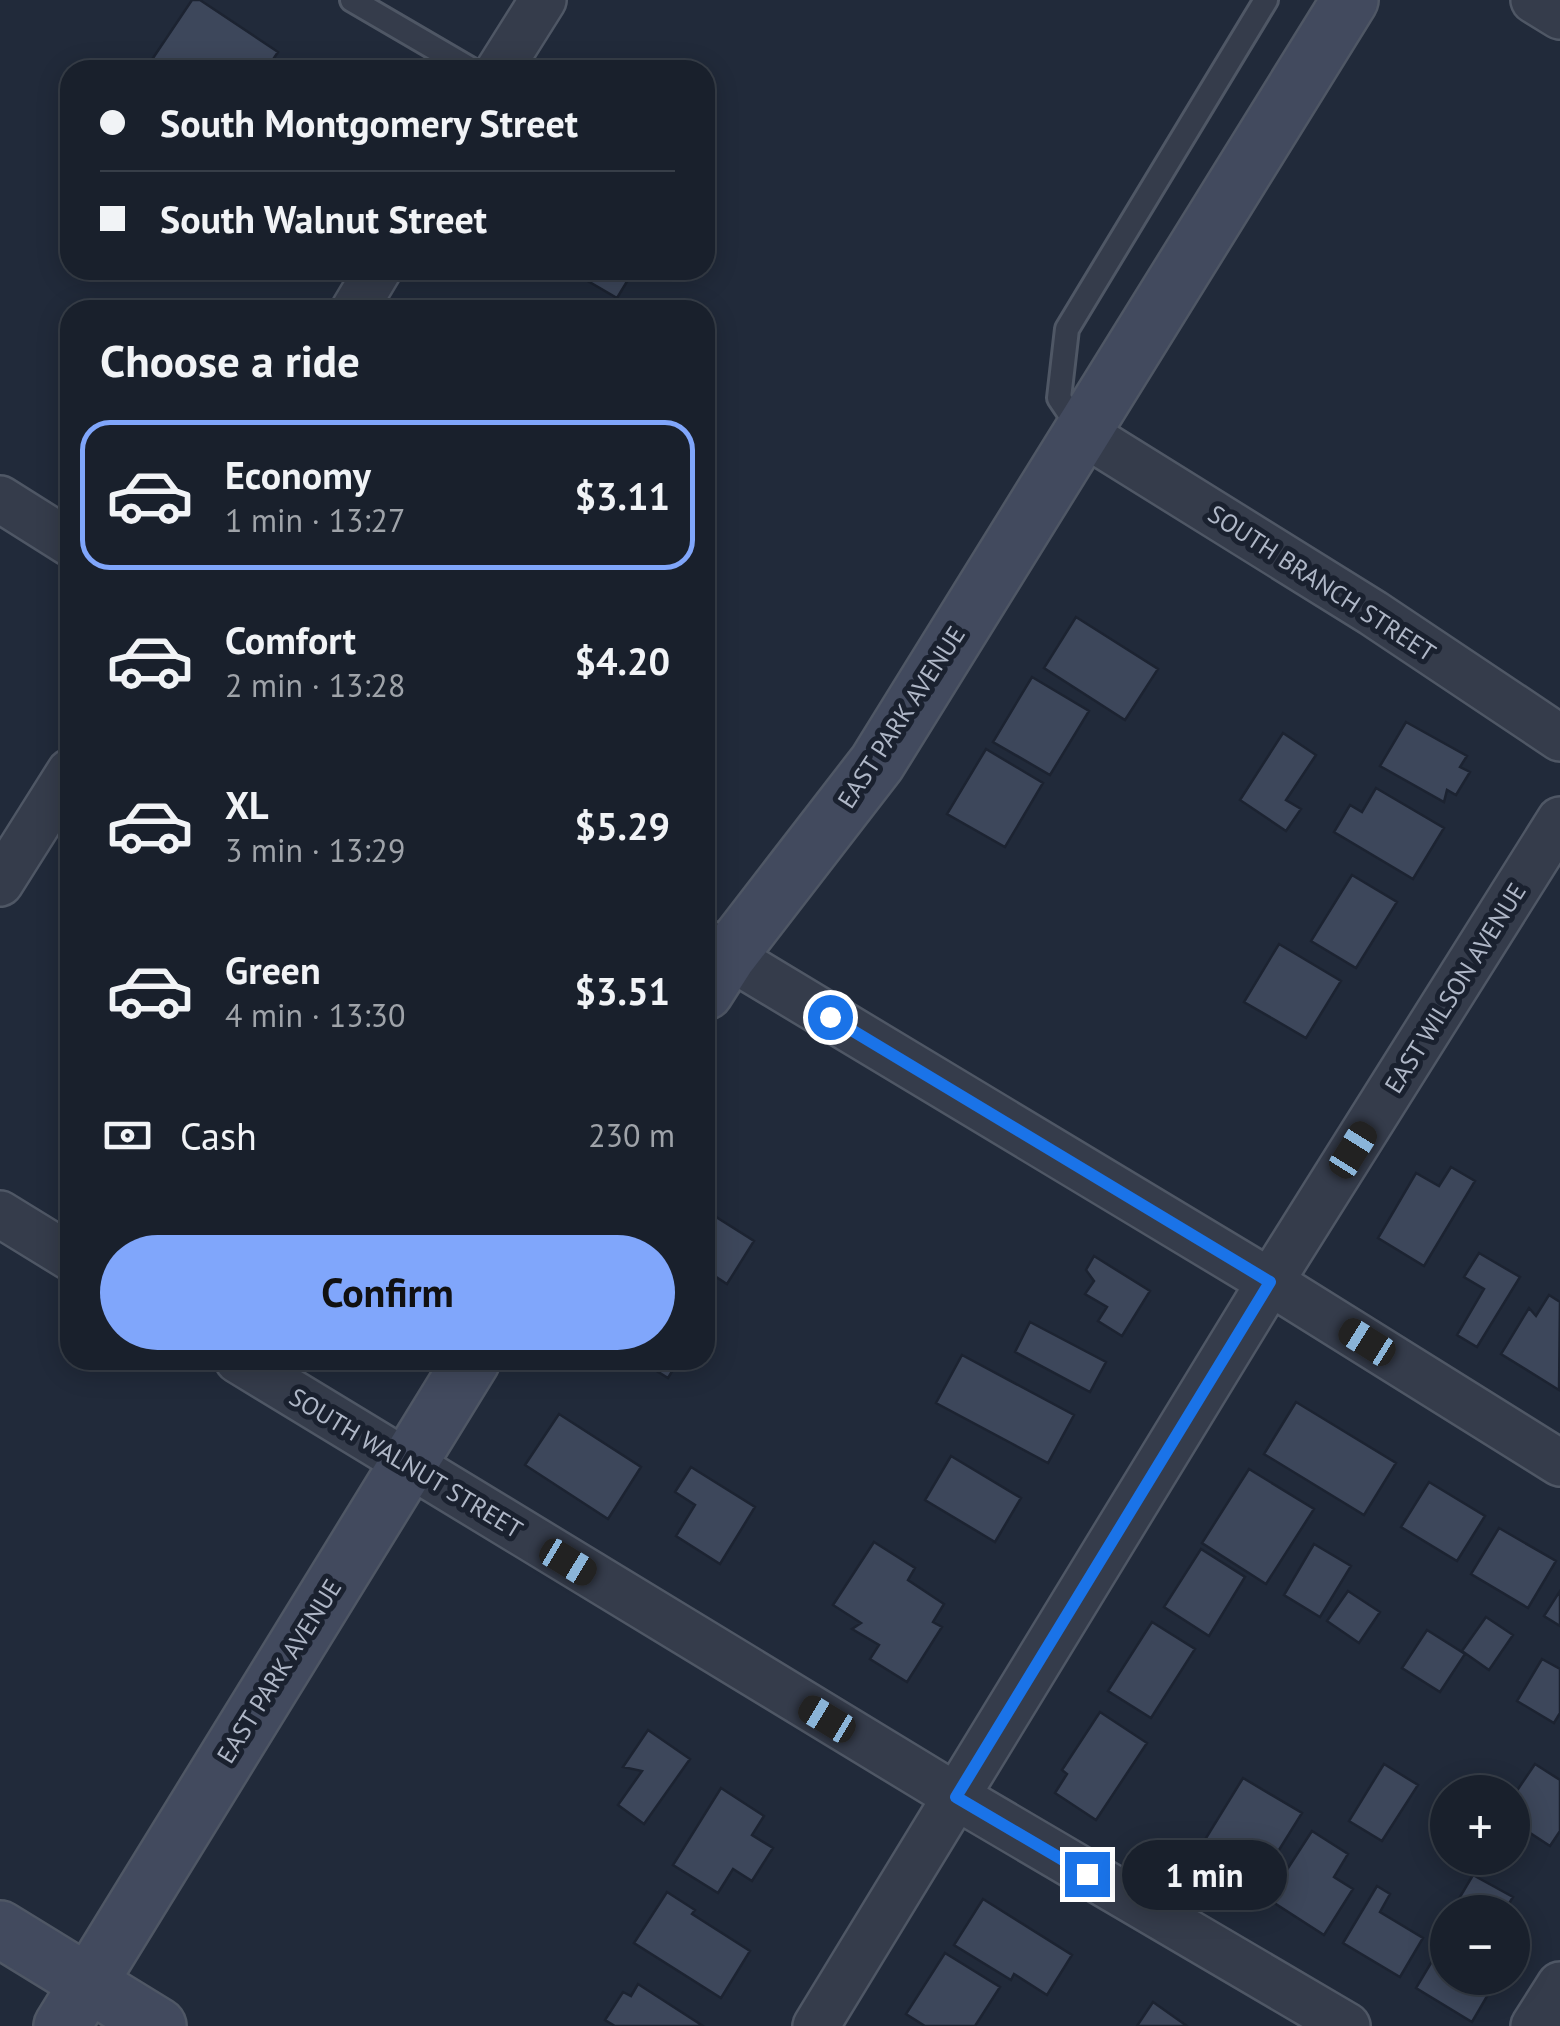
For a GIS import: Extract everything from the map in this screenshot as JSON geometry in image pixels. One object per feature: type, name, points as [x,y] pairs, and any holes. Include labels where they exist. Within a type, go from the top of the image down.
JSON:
[{"type":"street","points":[[506,60],[543,0]]},
{"type":"street","name":"EAST PARK AVENUE","points":[[715,961],[877,763],[1350,0]]},
{"type":"street","points":[[1534,0],[1560,16]]},
{"type":"street","name":"SOUTH BRANCH STREET","points":[[1082,432],[1373,613],[1560,738]]},
{"type":"street","points":[[0,500],[60,537]]},
{"type":"street","points":[[0,883],[60,788]]},
{"type":"street","name":"EAST WILSON AVENUE","points":[[816,2026],[1270,1282],[1560,820]]},
{"type":"street","points":[[715,964],[1270,1282],[1560,1463]]},
{"type":"street","points":[[0,1214],[60,1251]]},
{"type":"street","name":"SOUTH WALNUT STREET","points":[[254,1370],[956,1797],[1347,2026]]},
{"type":"street","name":"EAST PARK AVENUE","points":[[75,2004],[466,1370]]},
{"type":"street","points":[[0,1928],[75,2004],[158,2026]]},
{"type":"lane","points":[[352,0],[455,60]]},
{"type":"lane","points":[[1082,432],[1059,398],[1066,329],[1266,0]]},
{"type":"building","points":[[192,0],[200,0],[278,52],[273,60],[152,60]]},
{"type":"building","points":[[586,280],[628,280],[617,298]]},
{"type":"building","points":[[1076,617],[1158,669],[1125,720],[1044,668]]},
{"type":"building","points":[[1032,677],[1089,711],[1050,775],[993,742]]},
{"type":"building","points":[[1406,722],[1467,756],[1460,767],[1470,772],[1456,795],[1447,790],[1444,802],[1380,766]]},
{"type":"building","points":[[1283,733],[1316,755],[1286,800],[1301,809],[1286,831],[1240,800]]},
{"type":"building","points":[[986,749],[1043,783],[1005,847],[947,814]]},
{"type":"building","points":[[1376,788],[1444,828],[1413,879],[1334,832],[1350,805],[1362,812]]},
{"type":"building","points":[[1352,875],[1397,902],[1356,968],[1311,941]]},
{"type":"building","points":[[1279,944],[1341,981],[1306,1038],[1244,1002]]},
{"type":"building","points":[[1451,1167],[1475,1181],[1424,1266],[1378,1238],[1416,1173],[1439,1186]]},
{"type":"building","points":[[715,1216],[754,1241],[727,1284],[715,1276]]},
{"type":"building","points":[[1479,1253],[1520,1277],[1477,1347],[1457,1335],[1484,1289],[1464,1277]]},
{"type":"building","points":[[1094,1256],[1150,1291],[1122,1336],[1098,1321],[1107,1307],[1085,1294],[1094,1281],[1086,1270]]},
{"type":"building","points":[[1549,1295],[1560,1302],[1559,1390],[1501,1354],[1529,1308],[1536,1316]]},
{"type":"building","points":[[1030,1322],[1106,1362],[1090,1392],[1015,1352]]},
{"type":"building","points":[[962,1355],[1074,1415],[1048,1463],[936,1403]]},
{"type":"building","points":[[655,1370],[673,1370],[668,1378]]},
{"type":"building","points":[[1296,1402],[1396,1463],[1364,1515],[1264,1454]]},
{"type":"building","points":[[559,1414],[641,1467],[608,1519],[525,1465]]},
{"type":"building","points":[[951,1456],[1021,1498],[995,1542],[925,1500]]},
{"type":"building","points":[[691,1467],[755,1507],[720,1564],[676,1536],[695,1505],[675,1492]]},
{"type":"building","points":[[1249,1469],[1314,1509],[1266,1584],[1202,1543]]},
{"type":"building","points":[[1429,1482],[1485,1516],[1457,1561],[1401,1527]]},
{"type":"building","points":[[1499,1528],[1556,1561],[1528,1608],[1471,1574]]},
{"type":"building","points":[[874,1542],[915,1568],[908,1580],[944,1604],[933,1622],[942,1627],[907,1682],[870,1659],[879,1645],[852,1629],[861,1623],[833,1605]]},
{"type":"building","points":[[1314,1544],[1351,1566],[1320,1617],[1284,1595]]},
{"type":"building","points":[[1201,1549],[1245,1577],[1209,1636],[1164,1607]]},
{"type":"building","points":[[1348,1591],[1380,1612],[1359,1643],[1327,1621]]},
{"type":"building","points":[[1560,1591],[1560,1626],[1544,1616]]},
{"type":"building","points":[[1486,1617],[1513,1635],[1489,1670],[1462,1651]]},
{"type":"building","points":[[1152,1622],[1195,1649],[1151,1718],[1108,1691]]},
{"type":"building","points":[[1427,1630],[1465,1654],[1440,1692],[1402,1668]]},
{"type":"building","points":[[1542,1659],[1560,1669],[1560,1713],[1554,1723],[1517,1701]]},
{"type":"building","points":[[1100,1712],[1147,1743],[1096,1820],[1055,1793],[1067,1774],[1062,1770]]},
{"type":"building","points":[[648,1730],[690,1759],[644,1824],[618,1805],[642,1771],[623,1767]]},
{"type":"building","points":[[1384,1764],[1418,1785],[1382,1841],[1349,1821]]},
{"type":"building","points":[[1535,1764],[1560,1780],[1560,1831],[1550,1846],[1530,1833],[1528,1775]]},
{"type":"building","points":[[1243,1778],[1302,1813],[1256,1887],[1198,1851]]},
{"type":"building","points":[[721,1788],[764,1816],[752,1835],[773,1848],[752,1881],[733,1869],[718,1893],[673,1865]]},
{"type":"building","points":[[1312,1831],[1348,1854],[1334,1877],[1353,1889],[1324,1935],[1268,1899]]},
{"type":"building","points":[[1473,1875],[1509,1895],[1461,1895]]},
{"type":"building","points":[[1377,1886],[1390,1894],[1380,1912],[1423,1938],[1400,1977],[1343,1943]]},
{"type":"building","points":[[667,1892],[695,1910],[692,1914],[750,1951],[721,1998],[634,1943]]},
{"type":"building","points":[[983,1899],[1072,1955],[1047,1995],[1014,1974],[1011,1980],[954,1945]]},
{"type":"building","points":[[945,1953],[1000,1987],[975,2026],[925,2026],[906,2014]]},
{"type":"building","points":[[1430,1965],[1430,1995],[1488,1995],[1472,2022],[1416,1988]]},
{"type":"building","points":[[638,1984],[703,2026],[615,2026],[605,2020],[623,1992],[631,1996]]},
{"type":"building","points":[[1153,2002],[1187,2026],[1137,2026]]},
{"type":"route","points":[[830,1017],[1270,1282],[956,1797],[1087,1874]]}]
